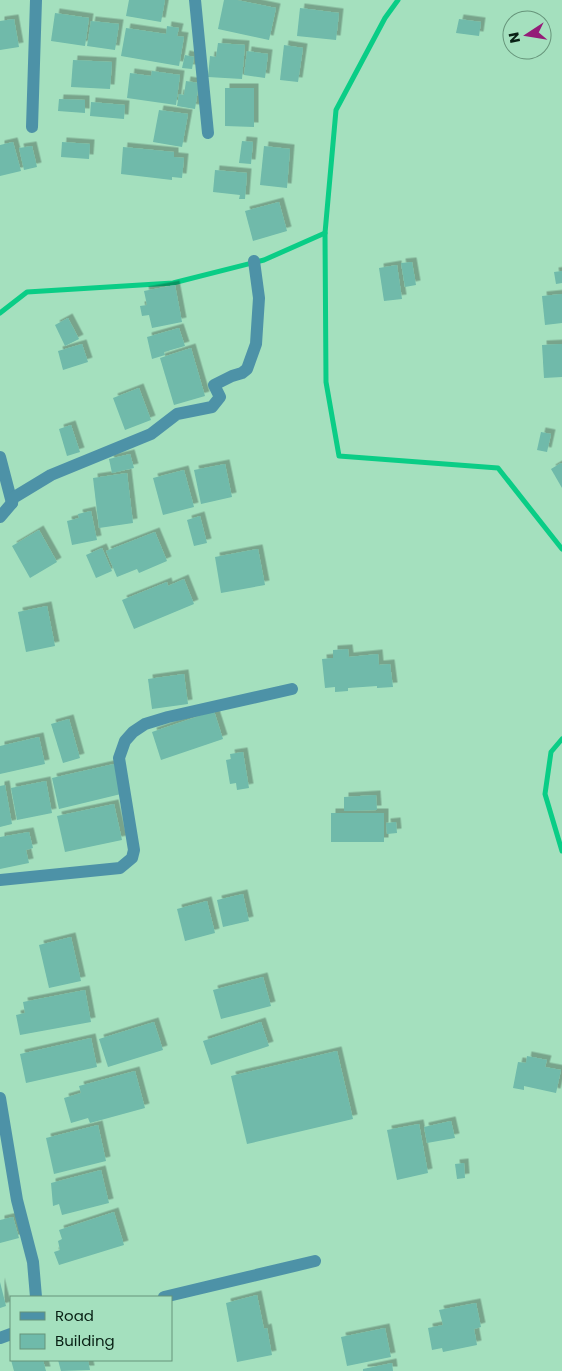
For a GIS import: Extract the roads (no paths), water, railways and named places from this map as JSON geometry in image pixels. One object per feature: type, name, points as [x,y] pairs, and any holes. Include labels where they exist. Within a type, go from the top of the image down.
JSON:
[{"type":"street","points":[[32,127],[36,0]]},
{"type":"street","points":[[194,0],[208,133]]},
{"type":"street","points":[[0,517],[12,503],[13,498],[51,475],[141,438],[177,414],[212,407],[220,397],[214,385],[242,373],[246,369],[256,344],[259,298],[254,261]]},
{"type":"street","points":[[0,457],[12,503]]},
{"type":"street","points":[[0,880],[120,868],[128,864],[134,850],[119,758],[125,741],[132,732],[145,724],[168,717],[292,689]]},
{"type":"street","points":[[0,1098],[17,1200],[33,1262],[36,1296]]},
{"type":"street","points":[[168,1296],[315,1261]]},
{"type":"waterway","points":[[398,0],[385,18],[336,110],[325,233],[326,382],[339,456],[498,468],[562,549]]},
{"type":"waterway","points":[[0,313],[27,292],[173,283],[264,260],[325,233]]},
{"type":"waterway","points":[[562,739],[551,752],[545,794],[562,851]]}]
